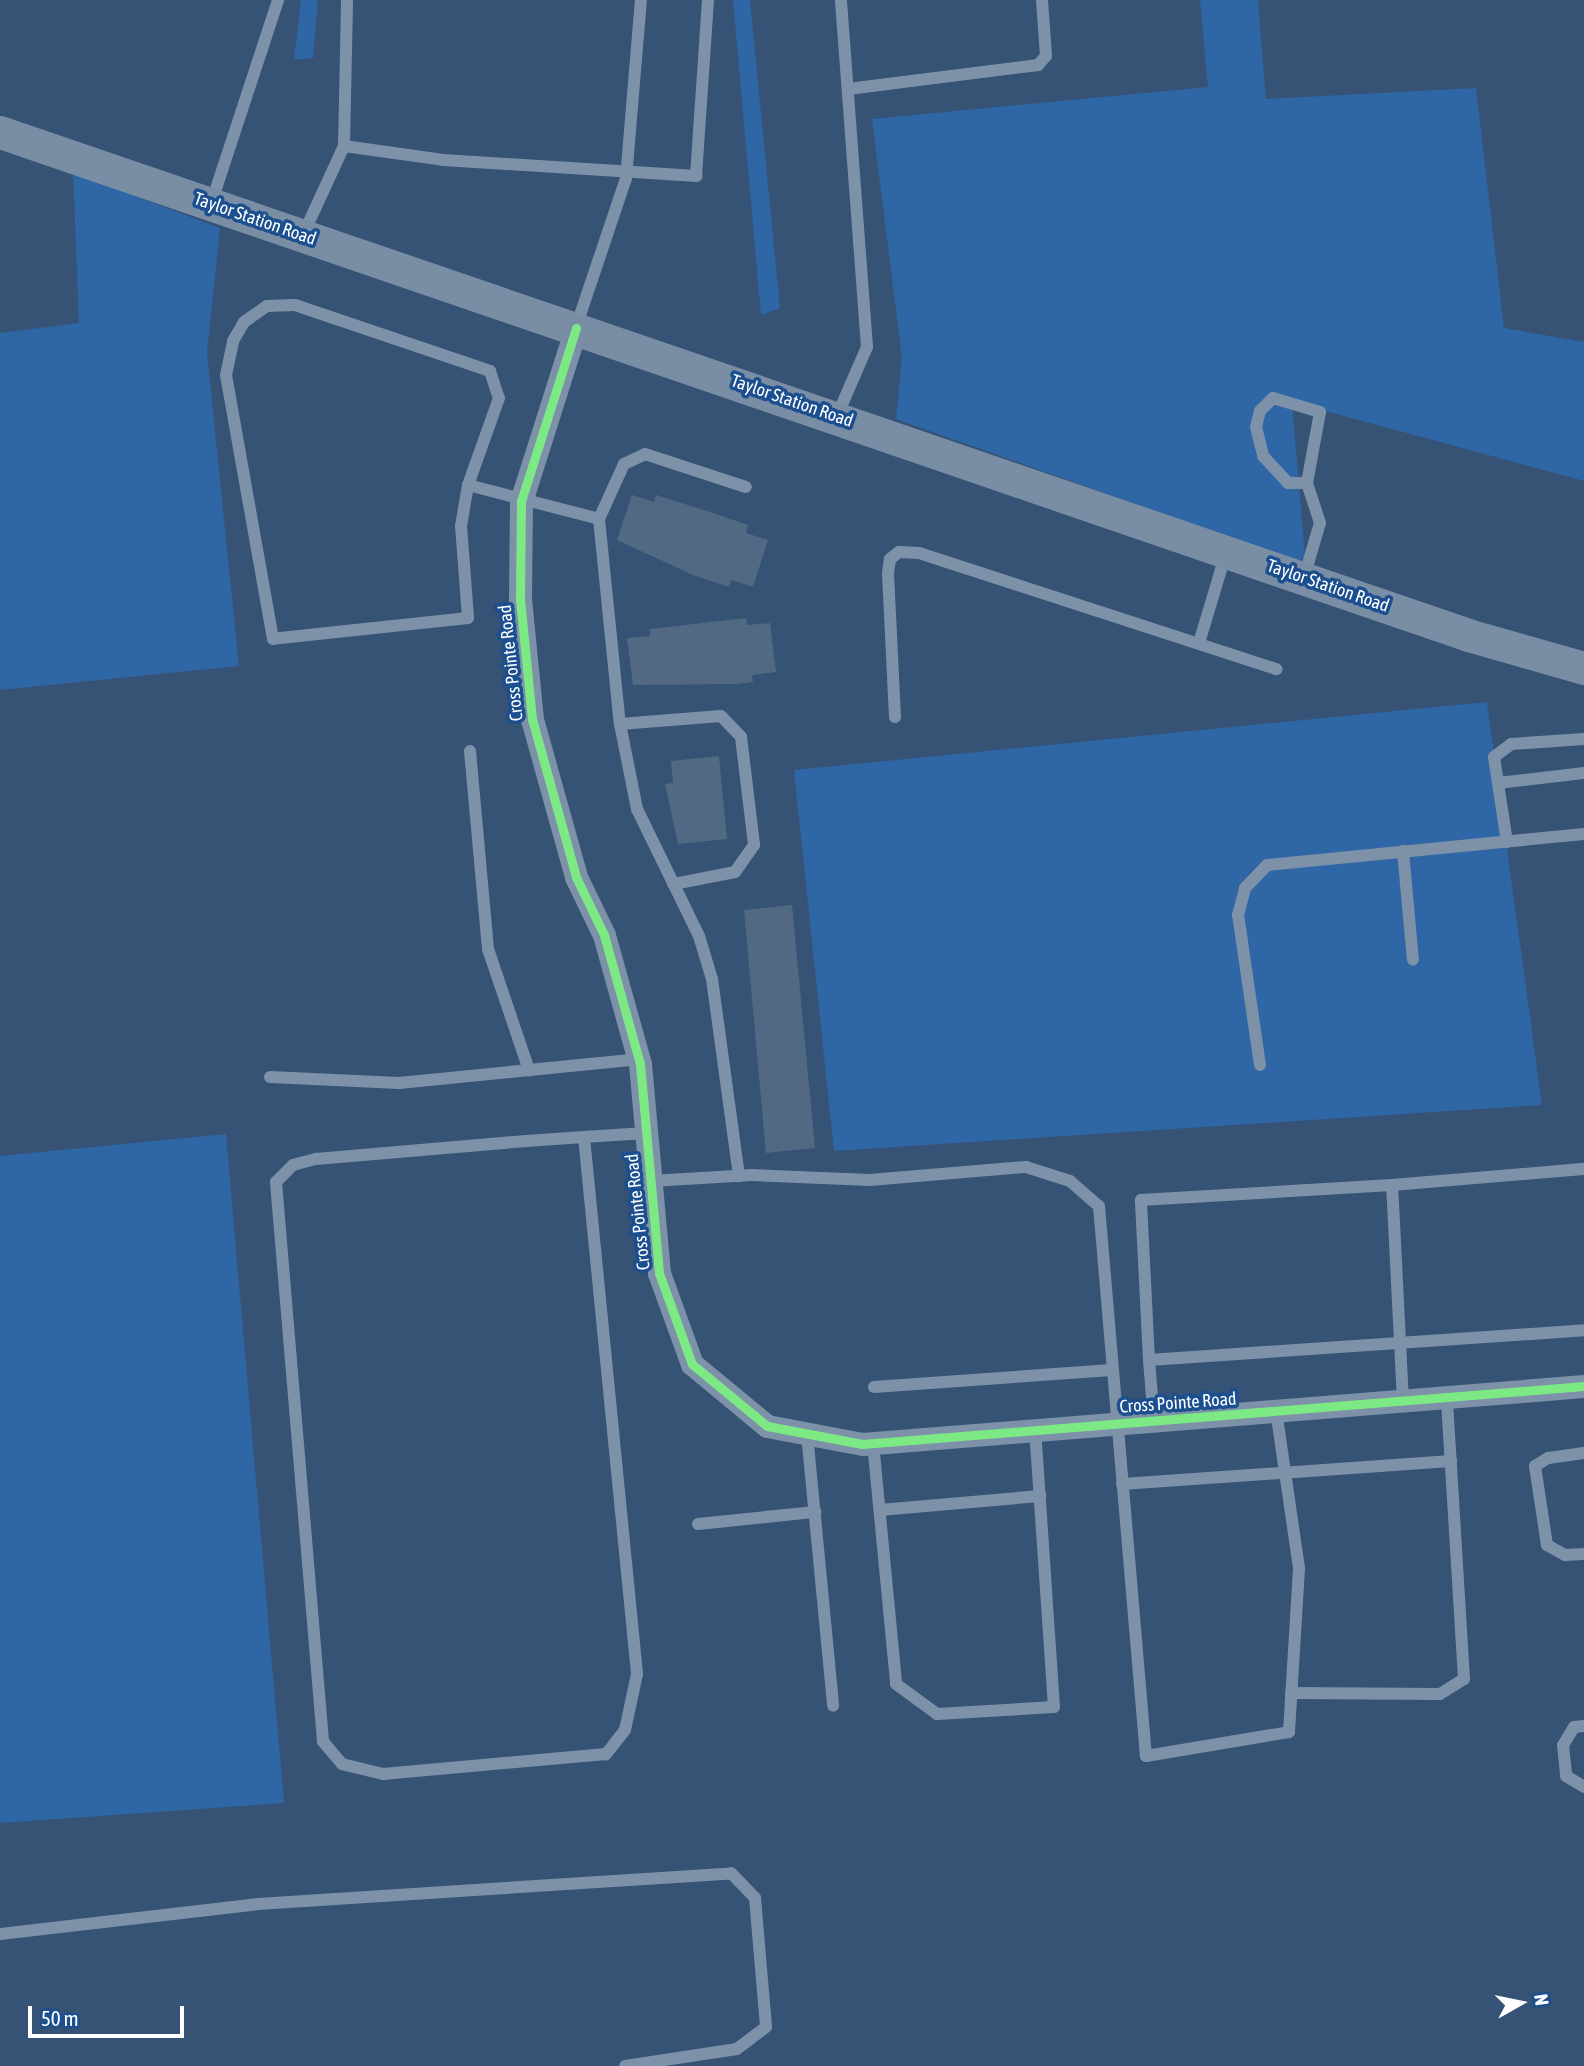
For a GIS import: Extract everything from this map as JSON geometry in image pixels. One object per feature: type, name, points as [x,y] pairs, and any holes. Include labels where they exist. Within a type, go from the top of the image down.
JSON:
[{"type":"main road","name":"Taylor Station Road","points":[[0,132],[1468,635],[1584,668]]},
{"type":"street","name":"Cross Pointe Road","points":[[576,328],[522,501],[520,599],[532,719],[576,877],[604,934],[639,1059],[659,1273],[692,1364],[767,1426],[873,1443],[1584,1386]]},
{"type":"lane","points":[[211,204],[278,0]]},
{"type":"lane","points":[[303,236],[344,146],[347,0]]},
{"type":"lane","points":[[576,328],[627,173],[641,0]]},
{"type":"lane","points":[[344,146],[627,173],[696,176],[708,0]]},
{"type":"lane","points":[[837,417],[867,347],[841,0]]},
{"type":"lane","points":[[848,89],[1038,65],[1046,56],[1042,0]]},
{"type":"lane","points":[[295,305],[490,371],[499,398],[468,485],[461,526],[468,618],[272,639],[226,375],[233,341],[244,322],[267,306],[295,305]]},
{"type":"lane","points":[[1304,577],[1320,523],[1307,483],[1320,412],[1273,398],[1260,411],[1256,427],[1263,456],[1288,483],[1307,483]]},
{"type":"lane","points":[[739,1176],[712,979],[699,936],[637,809],[620,724],[599,519],[625,464],[645,454],[746,486]]},
{"type":"lane","points":[[468,485],[599,519]]},
{"type":"lane","points":[[1199,643],[1227,551]]},
{"type":"lane","points":[[895,716],[888,573],[890,559],[899,552],[919,553],[1278,669]]},
{"type":"lane","points":[[620,724],[721,716],[741,737],[754,845],[735,872],[673,884]]},
{"type":"lane","points":[[1507,842],[1494,757],[1511,744],[1584,739]]},
{"type":"lane","points":[[470,751],[488,949],[529,1070]]},
{"type":"lane","points":[[1498,783],[1584,773]]},
{"type":"lane","points":[[1260,1065],[1238,915],[1245,888],[1267,865],[1584,834]]},
{"type":"lane","points":[[1403,851],[1413,960]]},
{"type":"lane","points":[[270,1077],[399,1083],[639,1059]]},
{"type":"lane","points":[[584,1137],[637,1674],[625,1730],[606,1754],[383,1774],[342,1764],[323,1741],[276,1182],[293,1165],[316,1159],[584,1137],[646,1133]]},
{"type":"lane","points":[[651,1181],[739,1176],[870,1180],[1026,1167],[1070,1181],[1099,1206],[1115,1423],[1146,1756],[1289,1732],[1299,1568],[1276,1411]]},
{"type":"lane","points":[[1154,1421],[1141,1200],[1392,1185],[1584,1169]]},
{"type":"lane","points":[[1392,1185],[1403,1401]]},
{"type":"lane","points":[[1149,1360],[1400,1346],[1584,1330]]},
{"type":"lane","points":[[874,1387],[1111,1370]]},
{"type":"lane","points":[[1292,1693],[1440,1694],[1464,1679],[1447,1398]]},
{"type":"lane","points":[[873,1443],[896,1684],[937,1714],[1055,1707],[1035,1430]]},
{"type":"lane","points":[[807,1434],[833,1706]]},
{"type":"lane","points":[[1584,1453],[1548,1458],[1535,1466],[1547,1545],[1565,1555],[1584,1554]]},
{"type":"lane","points":[[1122,1484],[1286,1475],[1451,1461]]},
{"type":"lane","points":[[880,1510],[1040,1496]]},
{"type":"lane","points":[[698,1524],[814,1512]]},
{"type":"lane","points":[[1584,1726],[1574,1727],[1563,1745],[1566,1776],[1584,1787]]},
{"type":"lane","points":[[0,1934],[258,1904],[731,1873],[755,1898],[766,2027],[737,2049],[625,2066]]},
{"type":"shaded area","points":[[301,0],[318,0],[313,58],[294,60]]},
{"type":"shaded area","points":[[733,0],[750,0],[780,308],[761,315]]},
{"type":"shaded area","points":[[1200,0],[1258,0],[1266,99],[1476,88],[1504,328],[1584,342],[1584,481],[1292,402],[1305,555],[1299,562],[896,419],[902,358],[872,119],[1208,87]]},
{"type":"shaded area","points":[[73,173],[220,228],[207,353],[239,666],[0,690],[0,333],[79,323]]},
{"type":"shaded area","points":[[1487,702],[1542,1105],[834,1151],[794,770]]},
{"type":"shaded area","points":[[226,1134],[284,1803],[0,1823],[0,1156]]},
{"type":"building","points":[[632,495],[654,502],[656,495],[713,513],[748,525],[746,533],[768,540],[753,587],[731,580],[729,587],[693,575],[617,540]]},
{"type":"building","points":[[746,618],[747,625],[770,623],[776,672],[752,675],[753,682],[738,684],[633,685],[627,638],[650,636],[650,629]]},
{"type":"building","points":[[719,756],[727,839],[678,844],[665,784],[673,783],[671,761]]},
{"type":"building","points":[[792,905],[815,1148],[766,1153],[744,910]]},
{"type":"cycle path","points":[[576,328],[521,501],[520,599],[532,719],[576,877],[604,935],[640,1064],[659,1273],[692,1364],[767,1426],[862,1444],[1584,1386]]}]
